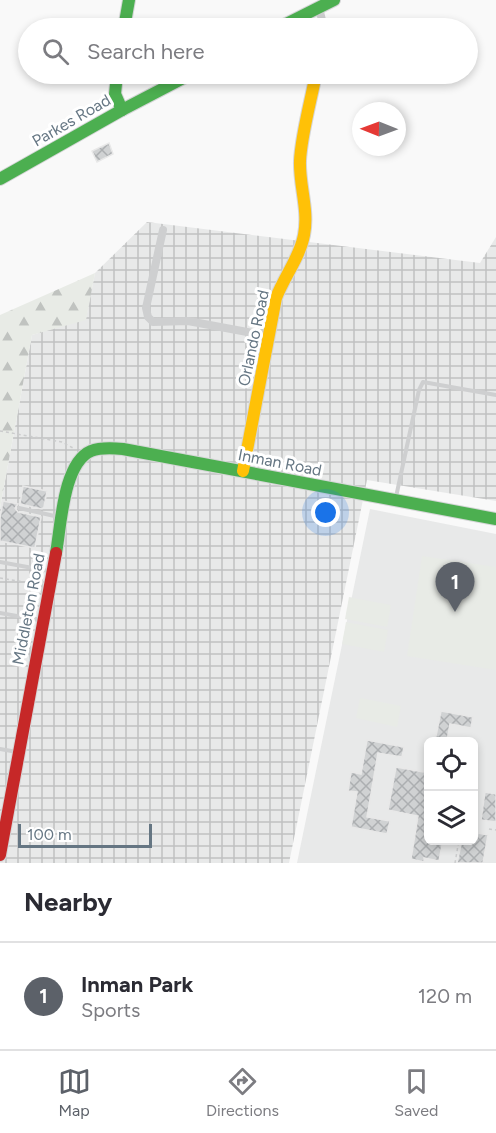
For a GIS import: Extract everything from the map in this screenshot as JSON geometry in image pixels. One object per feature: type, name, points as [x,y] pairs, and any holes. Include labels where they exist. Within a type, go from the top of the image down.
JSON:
[{"type":"street","points":[[125,18],[126,0]]},
{"type":"street","points":[[298,18],[334,0]]},
{"type":"street","points":[[319,8],[322,18]]},
{"type":"street","points":[[116,84],[115,94],[122,110]]},
{"type":"street","name":"Parkes Road","points":[[0,179],[172,84]]},
{"type":"street","name":"Orlando Road","points":[[243,471],[268,336],[282,281],[294,261],[305,232],[300,159],[314,84]]},
{"type":"street","points":[[163,230],[146,308],[148,317],[153,322],[188,321],[268,336]]},
{"type":"street","name":"Inman Road","points":[[70,475],[77,461],[93,449],[102,447],[123,449],[496,519]]},
{"type":"street","name":"Middleton Road","points":[[0,855],[3,817],[18,753],[70,475]]},
{"type":"lane","points":[[395,500],[419,390],[423,382],[496,394]]},
{"type":"lane","points":[[19,508],[62,518]]},
{"type":"lane","points":[[0,562],[52,572]]},
{"type":"lane","points":[[0,614],[43,621]]},
{"type":"lane","points":[[0,749],[18,753]]},
{"type":"path","points":[[0,431],[62,442],[73,448]]},
{"type":"path","points":[[0,578],[30,584]]},
{"type":"path","points":[[489,829],[496,830]]},
{"type":"path","points":[[455,863],[458,845]]},
{"type":"shaded area","points":[[147,222],[480,263],[496,237],[496,501],[367,480],[289,863],[0,863],[0,508],[32,335],[86,318],[95,273]]},
{"type":"shaded area","points":[[370,509],[496,534],[496,863],[297,863]]},
{"type":"green space","points":[[95,273],[86,320],[32,335],[0,508],[0,315]]},
{"type":"green space","points":[[422,556],[496,567],[496,670],[407,656]]},
{"type":"green space","points":[[349,597],[391,605],[387,627],[345,619]]},
{"type":"green space","points":[[346,622],[388,630],[384,652],[342,644]]},
{"type":"green space","points":[[360,698],[401,706],[397,727],[356,718]]},
{"type":"building","points":[[109,143],[113,154],[97,162],[92,151]]},
{"type":"building","points":[[23,486],[47,491],[42,509],[20,504]]},
{"type":"building","points":[[3,501],[18,504],[15,508],[18,512],[41,517],[35,548],[0,541]]},
{"type":"building","points":[[441,711],[473,717],[471,728],[450,724],[448,737],[436,737]]},
{"type":"building","points":[[367,740],[404,747],[402,757],[378,753],[367,817],[390,821],[387,834],[351,827],[357,792],[348,791],[351,772],[361,774]]},
{"type":"building","points":[[396,767],[424,772],[424,845],[442,845],[439,861],[424,858],[424,862],[411,859],[418,816],[388,810]]},
{"type":"building","points":[[485,792],[496,794],[496,822],[481,820]]},
{"type":"building","points":[[478,833],[488,835],[483,863],[457,863],[461,845],[478,845]]},
{"type":"traffic: fast","points":[[126,18],[129,0]]},
{"type":"traffic: fast","points":[[298,18],[334,0]]},
{"type":"traffic: fast","points":[[116,84],[115,94],[122,110]]},
{"type":"traffic: fast","points":[[0,179],[172,84]]},
{"type":"traffic: fast","points":[[56,553],[65,496],[74,468],[91,451],[103,448],[123,449],[496,519]]},
{"type":"traffic: slow","points":[[243,471],[276,298],[299,251],[304,235],[305,216],[300,161],[314,84]]},
{"type":"traffic: jam","points":[[0,855],[56,553]]},
{"type":"place","name":"Inman Park","points":[[455,612]]}]
